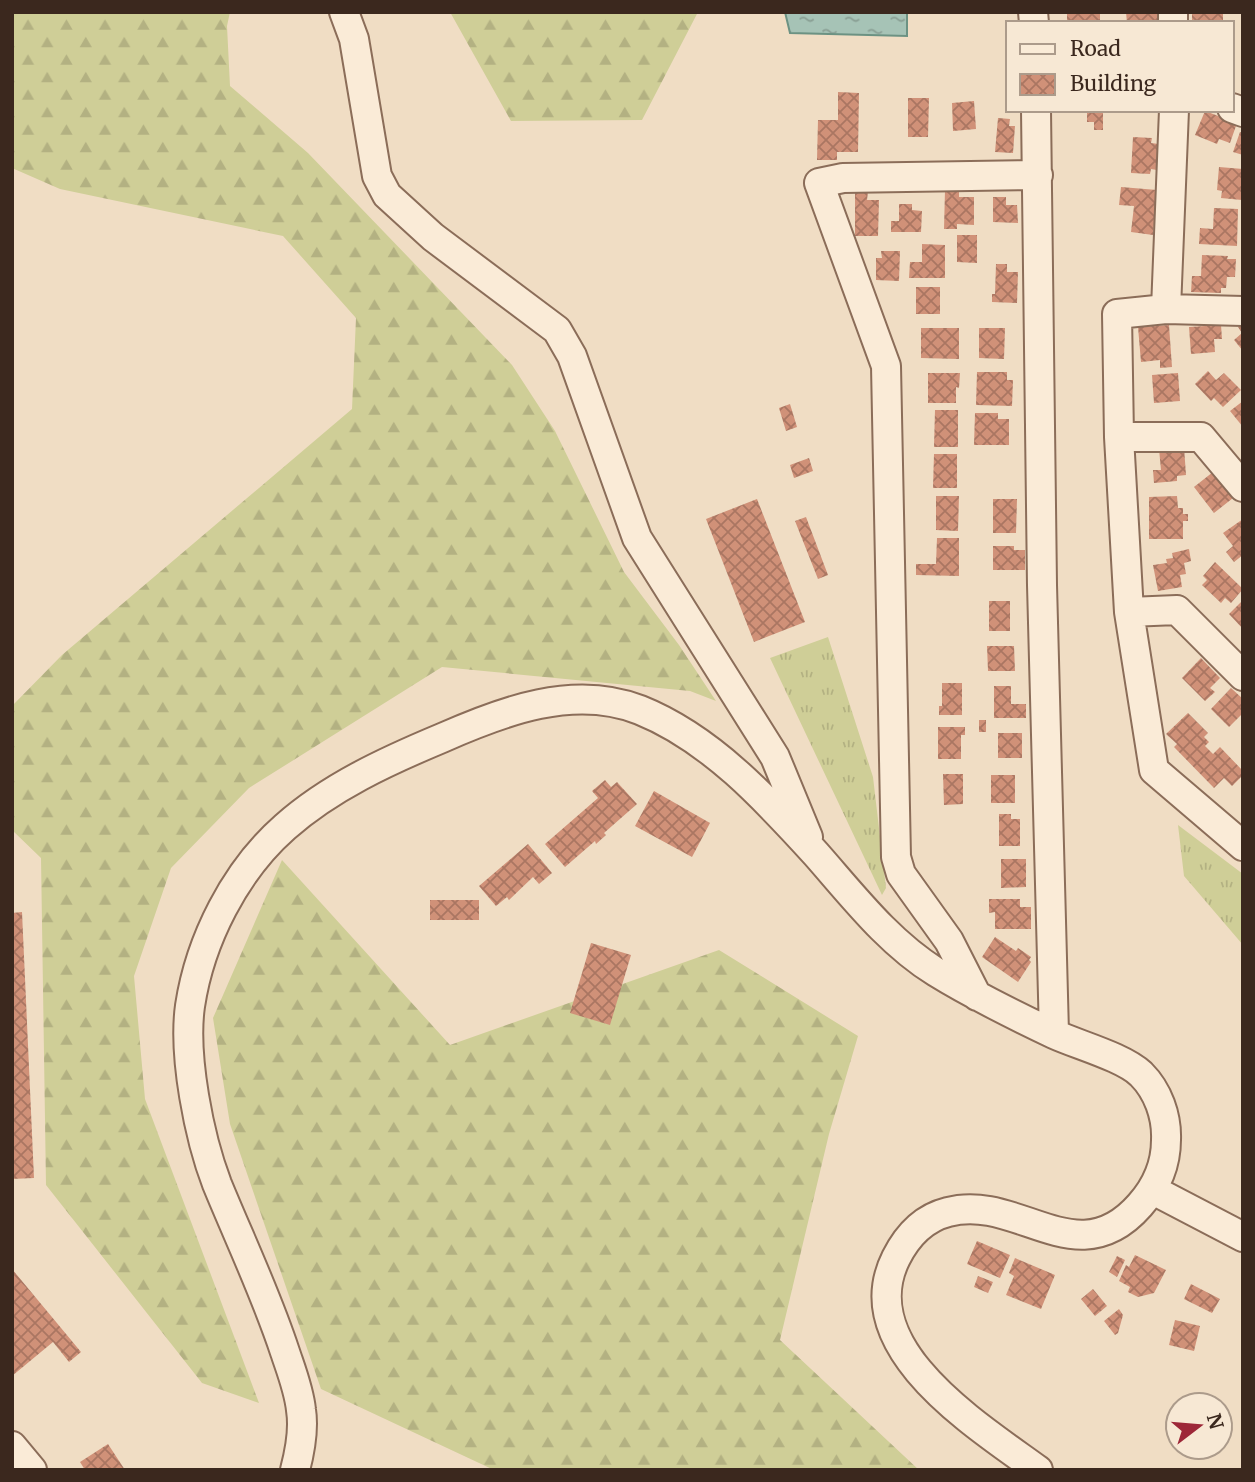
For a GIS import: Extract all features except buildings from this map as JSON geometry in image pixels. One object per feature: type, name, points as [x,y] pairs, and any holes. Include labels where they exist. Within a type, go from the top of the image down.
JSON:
[{"type":"street","points":[[344,12],[354,39],[377,176],[387,195],[433,237],[557,330],[572,356],[637,538],[775,757],[814,852]]},
{"type":"street","points":[[1036,112],[1042,585],[1054,1034]]},
{"type":"street","points":[[1166,309],[1174,112]]},
{"type":"street","points":[[978,996],[949,941],[901,874],[896,857],[886,366],[819,183],[843,178],[1038,175]]},
{"type":"street","points":[[1243,311],[1166,309],[1117,314],[1119,437],[1129,612],[1154,770],[1243,846]]},
{"type":"street","points":[[1119,437],[1200,437],[1243,487]]},
{"type":"street","points":[[1129,612],[1177,610],[1243,676]]},
{"type":"street","points":[[304,1463],[302,1411],[295,1382],[272,1311],[215,1177],[193,1088],[188,1037],[190,1007],[200,964],[209,940],[229,896],[260,855],[281,830],[310,808],[382,764],[498,714],[554,701],[594,700],[634,707],[680,729],[711,749],[814,852],[852,897],[900,946],[932,970],[1054,1034],[1132,1067],[1157,1092],[1167,1138],[1161,1174],[1153,1190],[1122,1223],[1106,1232],[1083,1237],[1048,1230],[989,1210],[953,1210],[929,1220],[909,1237],[894,1261],[886,1286],[890,1323],[910,1362],[973,1422],[1038,1470]]},
{"type":"street","points":[[1153,1190],[1243,1237]]},
{"type":"street","points":[[12,1446],[32,1470]]},
{"type":"green space","points":[[12,12],[230,12],[227,26],[230,86],[308,153],[512,365],[555,431],[624,572],[679,645],[716,701],[690,691],[442,667],[249,788],[171,868],[134,976],[145,1099],[259,1403],[202,1383],[46,1185],[41,858],[12,830],[12,706],[62,655],[352,409],[356,318],[283,236],[60,189],[12,168]]},
{"type":"green space","points":[[450,12],[698,12],[642,120],[511,121]]},
{"type":"green space","points":[[828,637],[873,777],[886,888],[882,895],[770,658]]},
{"type":"green space","points":[[1178,825],[1243,874],[1243,945],[1184,876]]},
{"type":"green space","points":[[282,860],[450,1045],[719,950],[858,1036],[829,1134],[780,1340],[919,1470],[494,1470],[321,1389],[230,1124],[213,1018]]},
{"type":"water","points":[[785,12],[907,12],[907,36],[790,33]]}]
